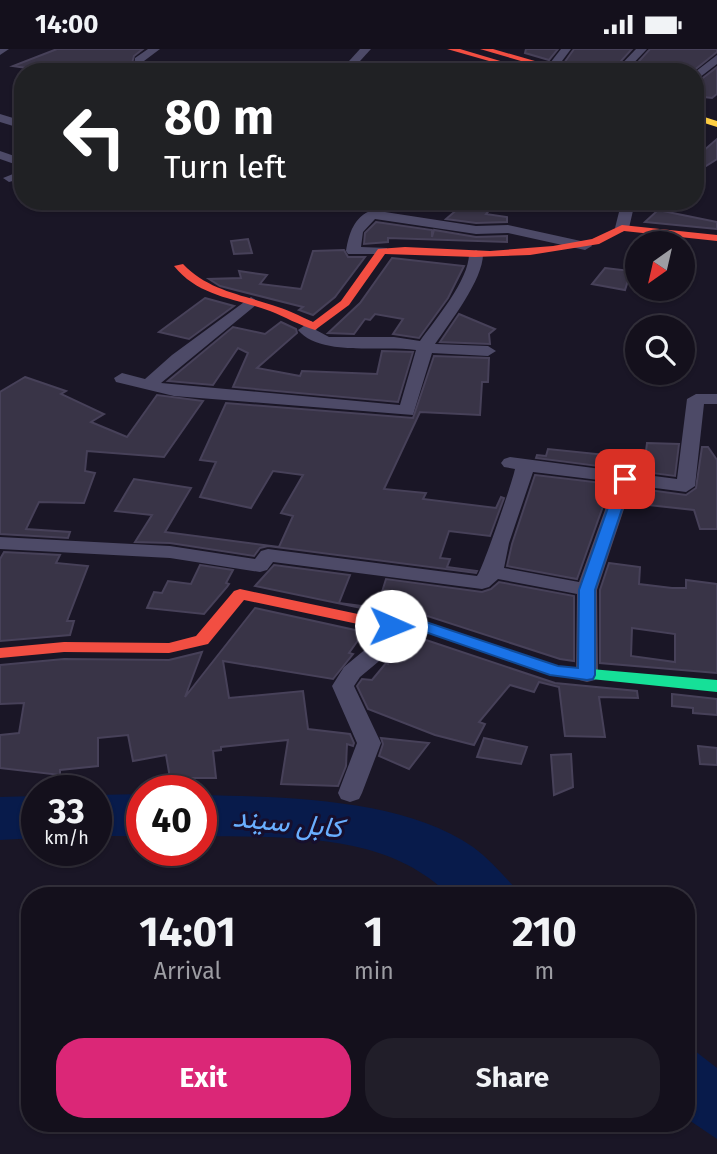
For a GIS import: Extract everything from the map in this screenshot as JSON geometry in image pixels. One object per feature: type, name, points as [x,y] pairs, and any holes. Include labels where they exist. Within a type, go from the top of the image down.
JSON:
[{"type":"street","points":[[139,63],[139,60],[155,49]]},
{"type":"street","points":[[353,63],[366,49]]},
{"type":"street","points":[[451,49],[501,63]]},
{"type":"street","points":[[484,49],[537,63]]},
{"type":"street","points":[[555,63],[566,49]]},
{"type":"street","points":[[628,63],[642,49]]},
{"type":"street","points":[[704,70],[717,58]]},
{"type":"street","points":[[585,246],[508,229],[476,230],[372,214],[356,231],[353,251],[400,249],[476,254],[585,246],[615,236],[622,227],[626,210]]},
{"type":"street","points":[[622,227],[717,237]]},
{"type":"street","points":[[179,266],[190,281],[207,291],[279,310],[316,326],[337,311],[358,287],[382,251]]},
{"type":"street","points":[[121,378],[174,391],[402,412],[409,409],[413,383],[426,345],[456,301],[476,263],[476,254]]},
{"type":"street","points":[[147,386],[178,358],[251,302]]},
{"type":"street","points":[[311,325],[306,331],[328,342],[426,345],[450,351],[488,351]]},
{"type":"street","points":[[0,543],[170,552],[260,566],[268,555],[482,583],[493,572],[500,531],[521,488],[518,464],[686,486],[696,398],[717,399]]},
{"type":"street","points":[[587,675],[587,590],[625,479]]},
{"type":"street","points":[[493,572],[587,590]]},
{"type":"street","points":[[0,653],[64,647],[95,650],[169,648],[202,640],[240,594],[391,626],[408,621],[556,671],[717,686]]},
{"type":"street","points":[[350,793],[369,743],[343,686],[352,672],[383,647],[391,626]]},
{"type":"path","points":[[361,210],[372,214]]},
{"type":"water","points":[[126,794],[126,836],[112,836],[112,795]]},
{"type":"water","name":"کابل سيند","points":[[217,795],[342,803],[413,818],[445,831],[473,847],[515,887],[439,887],[396,859],[365,849],[333,842],[217,836]]},
{"type":"water","points":[[21,796],[21,839],[0,840],[0,797]]},
{"type":"water","points":[[695,1051],[717,1068],[717,1139],[695,1124]]},
{"type":"building","points":[[57,49],[143,49],[134,56],[132,63],[21,63]]},
{"type":"building","points":[[526,49],[558,49],[549,60],[525,53]]},
{"type":"building","points":[[574,49],[632,49],[619,63],[564,63]]},
{"type":"building","points":[[650,49],[717,49],[717,52],[703,63],[637,63]]},
{"type":"building","points":[[717,67],[717,94],[712,98],[704,97],[704,77]]},
{"type":"building","points":[[717,139],[717,159],[704,167],[704,150]]},
{"type":"building","points":[[456,210],[489,210],[486,214],[507,217],[507,222],[476,223],[446,219]]},
{"type":"building","points":[[658,210],[717,222],[717,229],[645,222]]},
{"type":"building","points":[[376,222],[432,230],[432,237],[434,230],[476,237],[507,236],[507,242],[388,238],[388,242],[364,244],[365,233]]},
{"type":"building","points":[[248,239],[252,253],[234,254],[231,241]]},
{"type":"building","points":[[344,250],[348,257],[365,257],[335,297],[313,315],[299,310],[303,307],[220,286],[209,279],[241,278],[239,271],[267,275],[260,284],[301,289],[313,251]]},
{"type":"building","points":[[392,258],[464,266],[448,298],[419,338],[393,334],[403,319],[375,314],[370,320],[365,319],[354,334],[328,333],[360,303]]},
{"type":"building","points":[[605,268],[625,270],[625,290],[592,284]]},
{"type":"building","points":[[205,298],[234,306],[189,339],[159,332]]},
{"type":"building","points":[[459,314],[495,329],[489,334],[490,344],[440,342]]},
{"type":"building","points":[[281,322],[296,329],[297,333],[257,368],[300,376],[302,371],[377,374],[382,351],[413,352],[398,402],[233,387],[248,353],[238,348],[213,385],[168,381],[233,327],[265,334]]},
{"type":"building","points":[[434,356],[489,358],[488,382],[482,382],[480,415],[420,412],[384,489],[426,493],[423,499],[496,508],[501,497],[504,498],[490,536],[449,531],[440,558],[450,559],[447,567],[477,571],[476,573],[268,546],[260,548],[254,556],[170,543],[135,542],[152,515],[115,511],[134,479],[191,488],[165,532],[279,547],[293,516],[281,513],[303,475],[273,471],[251,508],[200,497],[216,462],[200,460],[226,403],[413,418]]},
{"type":"building","points":[[25,377],[66,391],[61,394],[104,414],[91,422],[127,437],[157,395],[203,401],[164,457],[87,451],[85,471],[95,473],[84,503],[39,502],[26,529],[70,532],[68,538],[0,534],[0,392]]},
{"type":"building","points":[[647,443],[679,444],[675,476],[536,458],[537,455],[546,456],[548,449],[645,459]]},
{"type":"building","points":[[702,447],[708,447],[717,460],[717,529],[700,529],[694,510],[629,503],[634,488],[686,495],[696,488]]},
{"type":"building","points":[[535,475],[611,484],[577,579],[507,566]]},
{"type":"building","points":[[4,552],[60,555],[56,563],[88,566],[67,621],[74,621],[70,635],[0,641],[0,559]]},
{"type":"building","points":[[609,563],[640,567],[639,584],[686,588],[686,580],[717,584],[717,673],[600,663],[600,590]],"holes":[[[632,628],[675,634],[675,662],[631,656]]]},
{"type":"building","points":[[200,565],[233,570],[226,583],[229,584],[204,614],[147,608],[154,592],[162,593],[168,581],[191,584]]},
{"type":"building","points":[[274,565],[350,575],[339,603],[377,608],[386,579],[482,592],[499,582],[574,596],[574,661],[560,659],[409,610],[390,614],[255,586]]},
{"type":"building","points":[[255,608],[364,632],[349,653],[353,654],[333,679],[223,661],[229,698],[303,691],[308,729],[350,734],[354,743],[353,746],[347,744],[346,766],[338,786],[281,784],[288,740],[221,747],[221,750],[213,751],[216,775],[169,775],[166,755],[133,761],[128,735],[98,738],[98,766],[60,770],[60,775],[0,768],[0,735],[19,733],[24,703],[0,704],[0,665],[64,659],[169,660],[202,652],[185,697]]},
{"type":"building","points":[[420,638],[555,683],[637,691],[638,698],[599,697],[605,737],[565,736],[559,687],[539,682],[534,692],[510,685],[479,722],[485,724],[474,745],[435,735],[368,709],[357,686],[362,679],[372,680],[386,663],[388,664],[397,647],[413,651]]},
{"type":"building","points":[[672,694],[717,699],[717,715],[693,713],[693,708],[672,706]]},
{"type":"building","points":[[381,738],[429,743],[409,769],[379,756],[383,744]]},
{"type":"building","points":[[484,738],[527,747],[521,764],[477,757]]},
{"type":"building","points":[[698,746],[717,748],[717,765],[700,764]]},
{"type":"building","points":[[571,754],[573,787],[554,795],[551,755]]},
{"type":"traffic: fast","points":[[568,672],[717,686]]},
{"type":"traffic: slow","points":[[704,120],[717,124]]},
{"type":"traffic: jam","points":[[451,49],[503,63]]},
{"type":"traffic: jam","points":[[484,49],[536,63]]},
{"type":"traffic: jam","points":[[179,266],[199,284],[209,289],[274,309],[315,326],[345,303],[382,251],[417,250],[475,254],[553,250],[595,242],[622,228],[717,238]]},
{"type":"traffic: jam","points":[[0,653],[64,647],[169,648],[202,640],[240,594],[391,626],[408,621],[556,671],[568,672]]},
{"type":"route","points":[[391,626],[408,621],[556,671],[587,675],[587,590],[625,479]]}]
